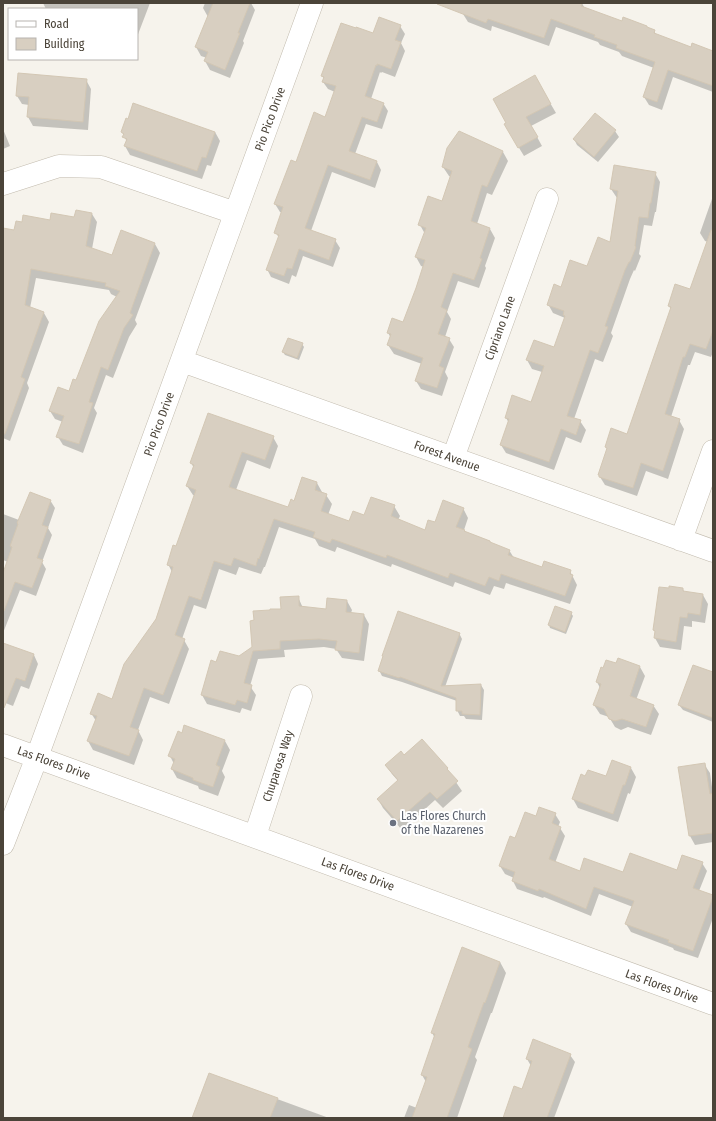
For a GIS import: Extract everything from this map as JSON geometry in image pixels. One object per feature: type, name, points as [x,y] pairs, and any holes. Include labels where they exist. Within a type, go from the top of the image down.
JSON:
[{"type":"street","name":"Pio Pico Drive","points":[[3,844],[37,757],[312,3]]},
{"type":"street","points":[[3,184],[59,166],[101,167],[235,213]]},
{"type":"street","name":"Cipriano Lane","points":[[453,458],[547,199]]},
{"type":"street","name":"Forest Avenue","points":[[182,361],[713,551]]},
{"type":"street","points":[[681,540],[713,451]]},
{"type":"street","name":"Chuparosa Way","points":[[254,836],[301,696]]},
{"type":"street","name":"Las Flores Drive","points":[[3,745],[713,1004]]},
{"type":"building","points":[[213,3],[250,3],[225,70],[204,61],[208,52],[195,47]]},
{"type":"building","points":[[437,3],[582,3],[581,6],[622,21],[623,17],[655,30],[654,33],[691,47],[692,43],[713,51],[713,86],[668,70],[657,102],[643,97],[655,62],[616,48],[617,45],[594,37],[595,35],[551,19],[544,38],[488,19],[486,23]]},
{"type":"building","points":[[379,17],[401,25],[395,40],[401,42],[391,69],[377,64],[377,66],[376,65],[365,96],[384,103],[377,122],[362,117],[349,151],[377,161],[370,180],[328,165],[305,228],[336,239],[329,260],[299,249],[292,269],[287,268],[284,276],[266,270],[279,235],[274,233],[283,207],[274,204],[291,160],[296,162],[314,112],[325,117],[336,86],[322,82],[324,77],[321,76],[341,23],[373,33]]},
{"type":"building","points":[[18,73],[87,79],[83,122],[27,117],[29,97],[16,96]]},
{"type":"building","points":[[535,75],[551,104],[526,117],[538,137],[518,148],[504,124],[506,123],[493,99]]},
{"type":"building","points":[[133,103],[215,132],[206,158],[202,157],[197,171],[124,146],[127,139],[122,137],[124,134],[121,132],[126,118],[128,119]]},
{"type":"building","points":[[595,113],[616,130],[594,157],[573,139]]},
{"type":"building","points":[[459,131],[503,151],[487,187],[482,185],[471,221],[490,228],[480,258],[482,259],[474,280],[453,273],[441,307],[447,310],[438,334],[450,338],[439,366],[444,368],[437,388],[415,381],[423,358],[387,345],[391,334],[387,333],[392,318],[403,322],[416,288],[425,260],[415,257],[426,228],[418,225],[428,196],[442,201],[452,171],[442,167],[447,148]]},
{"type":"building","points":[[614,165],[656,172],[648,218],[639,217],[636,247],[625,270],[605,326],[608,327],[598,353],[590,350],[567,416],[581,420],[576,435],[561,429],[549,462],[500,445],[509,419],[505,418],[512,395],[531,402],[544,366],[526,360],[534,340],[554,347],[565,316],[563,315],[564,311],[547,305],[554,284],[561,287],[570,260],[587,266],[598,237],[610,242],[618,191],[610,189]]},
{"type":"building","points":[[76,210],[92,213],[86,246],[112,255],[121,230],[155,243],[130,313],[133,315],[124,328],[108,370],[101,367],[89,402],[93,403],[79,444],[56,437],[64,416],[49,411],[58,387],[69,391],[73,379],[76,380],[99,321],[120,291],[105,286],[106,283],[31,269],[25,305],[44,312],[21,377],[25,379],[5,434],[3,434],[3,228],[14,230],[16,221],[22,222],[23,215],[50,220],[51,213],[74,217]]},
{"type":"building","points":[[711,230],[713,230],[713,331],[706,349],[690,344],[685,357],[683,357],[665,414],[680,419],[663,471],[641,463],[633,488],[599,477],[598,475],[607,448],[605,447],[611,428],[627,434],[671,307],[668,306],[675,284],[690,289]]},
{"type":"building","points":[[288,338],[303,343],[297,358],[282,352]]},
{"type":"building","points":[[208,413],[274,436],[265,460],[242,452],[229,487],[288,507],[291,499],[294,501],[302,477],[317,482],[315,490],[327,494],[321,511],[349,521],[353,511],[364,515],[371,497],[395,505],[391,516],[425,530],[428,520],[435,522],[443,500],[464,508],[456,527],[510,550],[508,555],[542,567],[544,561],[571,570],[570,574],[573,575],[565,596],[501,574],[499,581],[489,577],[485,586],[450,573],[448,578],[387,555],[386,558],[332,539],[330,543],[313,537],[315,532],[274,519],[256,566],[234,558],[231,566],[214,561],[201,600],[189,596],[175,635],[185,639],[163,695],[144,688],[130,727],[139,730],[129,756],[87,741],[97,716],[90,714],[98,693],[112,699],[124,664],[156,619],[173,567],[167,565],[173,545],[176,546],[196,490],[186,486],[194,465],[190,463]]},
{"type":"building","points":[[30,492],[51,500],[42,525],[48,527],[37,558],[43,560],[32,588],[15,582],[3,611],[3,573],[12,547],[10,546],[18,524],[17,523]]},
{"type":"building","points":[[669,586],[683,588],[683,591],[703,594],[700,615],[688,613],[687,618],[680,617],[676,642],[654,638],[655,631],[653,630],[659,587],[669,588]]},
{"type":"building","points":[[299,596],[299,606],[326,609],[327,598],[347,600],[346,612],[364,614],[359,653],[335,650],[337,641],[319,639],[280,641],[280,649],[253,651],[244,683],[252,685],[247,703],[237,700],[235,705],[201,695],[211,660],[216,662],[220,651],[239,656],[252,647],[250,621],[254,620],[253,611],[281,609],[280,597]]},
{"type":"building","points":[[555,606],[572,612],[565,632],[548,625]]},
{"type":"building","points":[[398,611],[460,633],[441,686],[481,684],[480,715],[462,714],[462,711],[456,711],[456,698],[400,677],[399,678],[378,671]]},
{"type":"building","points":[[3,643],[34,654],[25,681],[16,678],[4,708],[3,708]]},
{"type":"building","points":[[618,658],[640,666],[630,696],[654,705],[646,727],[622,719],[615,721],[609,719],[604,709],[593,705],[601,684],[596,682],[601,667],[603,668],[606,660],[616,663]]},
{"type":"building","points":[[693,665],[713,672],[713,718],[678,705]]},
{"type":"building","points":[[184,725],[225,740],[216,765],[220,767],[213,787],[193,780],[193,778],[171,769],[175,759],[168,756],[178,731],[182,733]]},
{"type":"building","points":[[422,739],[458,781],[437,799],[430,792],[397,821],[377,799],[398,780],[385,765],[401,751],[404,755]]},
{"type":"building","points":[[612,760],[631,767],[613,814],[572,799],[581,774],[585,776],[588,770],[606,776]]},
{"type":"building","points":[[705,763],[710,794],[713,793],[713,833],[689,836],[678,767]]},
{"type":"building","points":[[539,807],[556,813],[552,823],[561,827],[549,859],[580,871],[584,858],[623,872],[630,853],[677,870],[682,855],[703,862],[693,888],[713,895],[713,897],[693,951],[668,942],[669,940],[625,924],[634,901],[594,887],[586,909],[539,889],[538,891],[512,881],[515,872],[499,866],[510,836],[515,838],[525,812],[536,816]]},
{"type":"building","points":[[462,947],[500,962],[468,1047],[472,1049],[447,1118],[412,1118],[427,1077],[421,1075],[435,1034],[431,1033]]},
{"type":"building","points":[[533,1039],[571,1054],[547,1118],[503,1118],[514,1086],[522,1089],[532,1061],[526,1059]]},
{"type":"building","points":[[209,1073],[278,1098],[270,1118],[192,1118]]},
{"type":"place","name":"Las Flores Church of the Nazarenes","points":[[393,823]]}]
